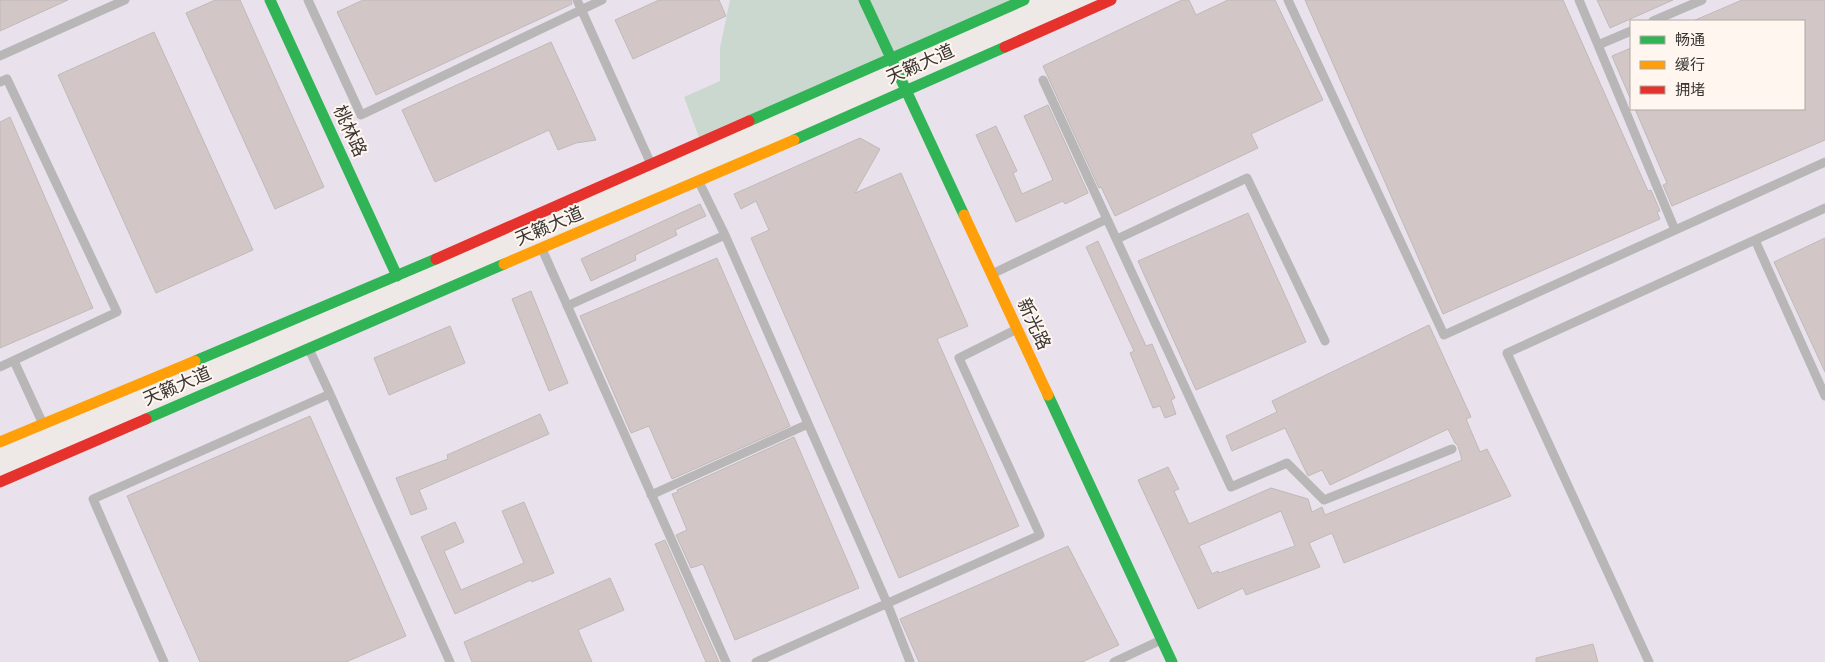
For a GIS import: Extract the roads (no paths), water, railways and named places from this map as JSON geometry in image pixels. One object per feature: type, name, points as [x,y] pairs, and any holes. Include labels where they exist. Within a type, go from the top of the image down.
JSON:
[{"type":"main road","name":"桃林路","points":[[270,0],[398,276]]},
{"type":"main road","name":"新光路","points":[[864,0],[1172,662]]},
{"type":"main road","name":"天籁大道","points":[[0,442],[398,276],[1024,0]]},
{"type":"main road","name":"天籁大道","points":[[0,482],[541,248],[699,182],[1111,0]]},
{"type":"lane","points":[[0,56],[126,0]]},
{"type":"lane","points":[[308,0],[361,115],[602,0]]},
{"type":"lane","points":[[578,0],[652,164]]},
{"type":"lane","points":[[1288,0],[1444,335],[1825,162]]},
{"type":"lane","points":[[1579,0],[1675,230]]},
{"type":"lane","points":[[1655,20],[1702,0]]},
{"type":"lane","points":[[1598,45],[1630,31]]},
{"type":"lane","points":[[0,82],[7,79],[117,312],[0,367]]},
{"type":"lane","points":[[1043,80],[1231,487],[1287,463],[1324,500],[1452,449]]},
{"type":"lane","points":[[1117,239],[1247,178],[1325,341]]},
{"type":"lane","points":[[699,182],[725,235],[887,603],[910,662]]},
{"type":"lane","points":[[1649,662],[1507,353],[1825,208]]},
{"type":"lane","points":[[992,274],[1108,219]]},
{"type":"lane","points":[[567,306],[725,235]]},
{"type":"lane","points":[[1755,240],[1825,396]]},
{"type":"lane","points":[[541,248],[726,662]]},
{"type":"lane","points":[[756,662],[1040,535],[959,358],[1017,329]]},
{"type":"lane","points":[[308,349],[450,662]]},
{"type":"lane","points":[[14,361],[43,424]]},
{"type":"lane","points":[[164,662],[93,499],[330,394]]},
{"type":"lane","points":[[651,495],[808,424]]},
{"type":"lane","points":[[1114,662],[1162,640]]}]
